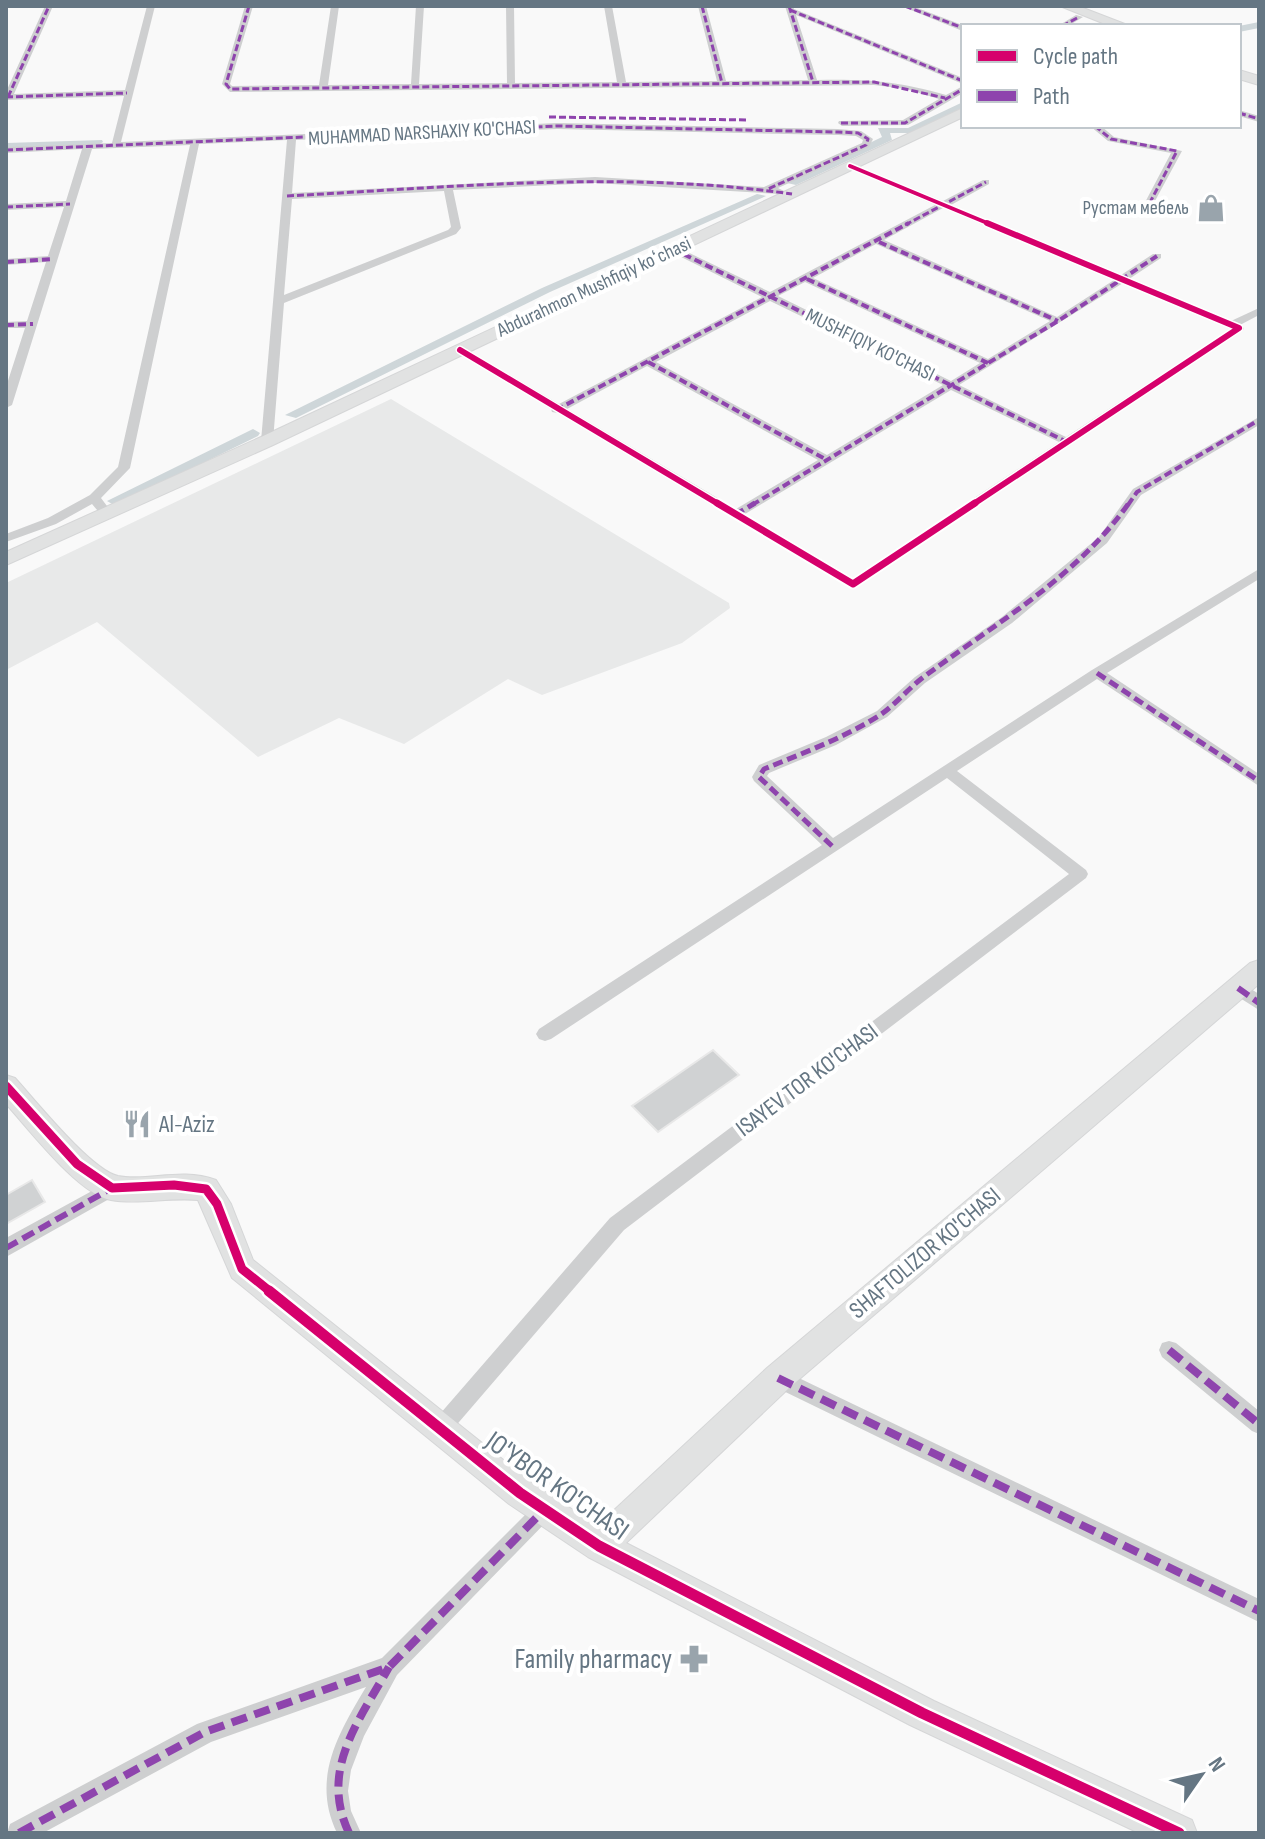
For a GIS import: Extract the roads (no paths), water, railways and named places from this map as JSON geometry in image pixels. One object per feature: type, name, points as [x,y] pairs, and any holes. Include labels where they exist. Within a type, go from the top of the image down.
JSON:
[{"type":"main road","points":[[1046,6],[1098,24]]},
{"type":"main road","points":[[1066,6],[1117,24]]},
{"type":"street","points":[[49,6],[7,97],[127,93]]},
{"type":"street","points":[[117,141],[151,6]]},
{"type":"street","points":[[249,6],[226,84],[230,89],[874,82],[945,98]]},
{"type":"street","points":[[323,88],[335,6]]},
{"type":"street","points":[[415,87],[420,6]]},
{"type":"street","points":[[510,6],[511,85]]},
{"type":"street","points":[[608,6],[622,84]]},
{"type":"street","points":[[702,6],[722,83]]},
{"type":"street","points":[[905,6],[961,27]]},
{"type":"street","points":[[790,8],[813,82]]},
{"type":"street","points":[[790,8],[961,80]]},
{"type":"street","points":[[1066,24],[1079,17]]},
{"type":"street","points":[[6,142],[117,141],[568,117],[905,123],[961,90]]},
{"type":"street","name":"Abdurahmon Mushfiqiy koʻchasi","points":[[6,559],[267,441],[961,113]]},
{"type":"street","name":"MUHAMMAD NARSHAXIY KO'CHASI","points":[[6,150],[88,146],[117,141],[195,142],[557,126],[838,132],[858,133],[868,139],[866,145],[768,189]]},
{"type":"street","points":[[1097,128],[1111,139],[1177,151],[1146,210]]},
{"type":"street","points":[[267,441],[292,138]]},
{"type":"street","points":[[6,538],[62,517],[94,498],[124,468],[195,142]]},
{"type":"street","points":[[7,401],[88,146]]},
{"type":"street","points":[[460,350],[556,410],[853,584],[1239,328],[1120,282],[850,166]]},
{"type":"street","points":[[287,196],[595,180],[768,189],[792,194]]},
{"type":"street","points":[[556,410],[879,242],[986,182]]},
{"type":"street","points":[[277,302],[452,232],[456,228],[448,188]]},
{"type":"street","points":[[6,207],[70,204]]},
{"type":"street","points":[[879,242],[1058,321]]},
{"type":"street","name":"MUSHFIQIY KO'CHASI","points":[[673,249],[1067,442]]},
{"type":"street","points":[[735,515],[1058,321],[1157,256]]},
{"type":"street","points":[[6,262],[52,259]]},
{"type":"street","points":[[807,279],[988,363]]},
{"type":"street","points":[[1231,325],[1259,311]]},
{"type":"street","points":[[6,325],[33,324]]},
{"type":"street","points":[[648,362],[827,460]]},
{"type":"street","points":[[832,846],[759,777],[764,769],[831,741],[882,714],[920,680],[962,655],[1094,548],[1137,492],[1259,420]]},
{"type":"street","points":[[94,498],[107,514]]},
{"type":"street","points":[[545,1034],[1097,673],[1259,573]]},
{"type":"street","points":[[1097,673],[1259,781]]},
{"type":"street","name":"ISAYEV TOR KO'CHASI","points":[[440,1429],[617,1224],[1080,874],[947,771]]},
{"type":"street","name":"SHAFTOLIZOR KO'CHASI","points":[[599,1546],[778,1378],[1252,987]]},
{"type":"street","points":[[6,1086],[77,1164],[112,1188],[6,1248]]},
{"type":"street","name":"JO'YBOR KO'CHASI","points":[[112,1188],[174,1185],[206,1189],[217,1204],[242,1269],[440,1429],[599,1546],[922,1713],[1179,1833]]},
{"type":"street","points":[[1169,1350],[1259,1424]]},
{"type":"street","points":[[778,1378],[1259,1611]]},
{"type":"street","points":[[349,1833],[337,1815],[333,1792],[339,1765],[389,1667],[546,1508]]},
{"type":"street","points":[[19,1833],[194,1737],[389,1667]]},
{"type":"waterway","points":[[1241,29],[1259,25]]},
{"type":"waterway","points":[[792,183],[888,138],[882,130],[910,131],[961,106]]},
{"type":"waterway","points":[[6,146],[98,142]]},
{"type":"waterway","points":[[291,415],[546,290],[761,196]]},
{"type":"waterway","points":[[114,501],[253,433]]},
{"type":"place","name":"Рустам мебель","points":[[1211,208]]},
{"type":"place","name":"Al-Aziz","points":[[137,1124]]},
{"type":"place","name":"Family pharmacy","points":[[694,1659]]}]
